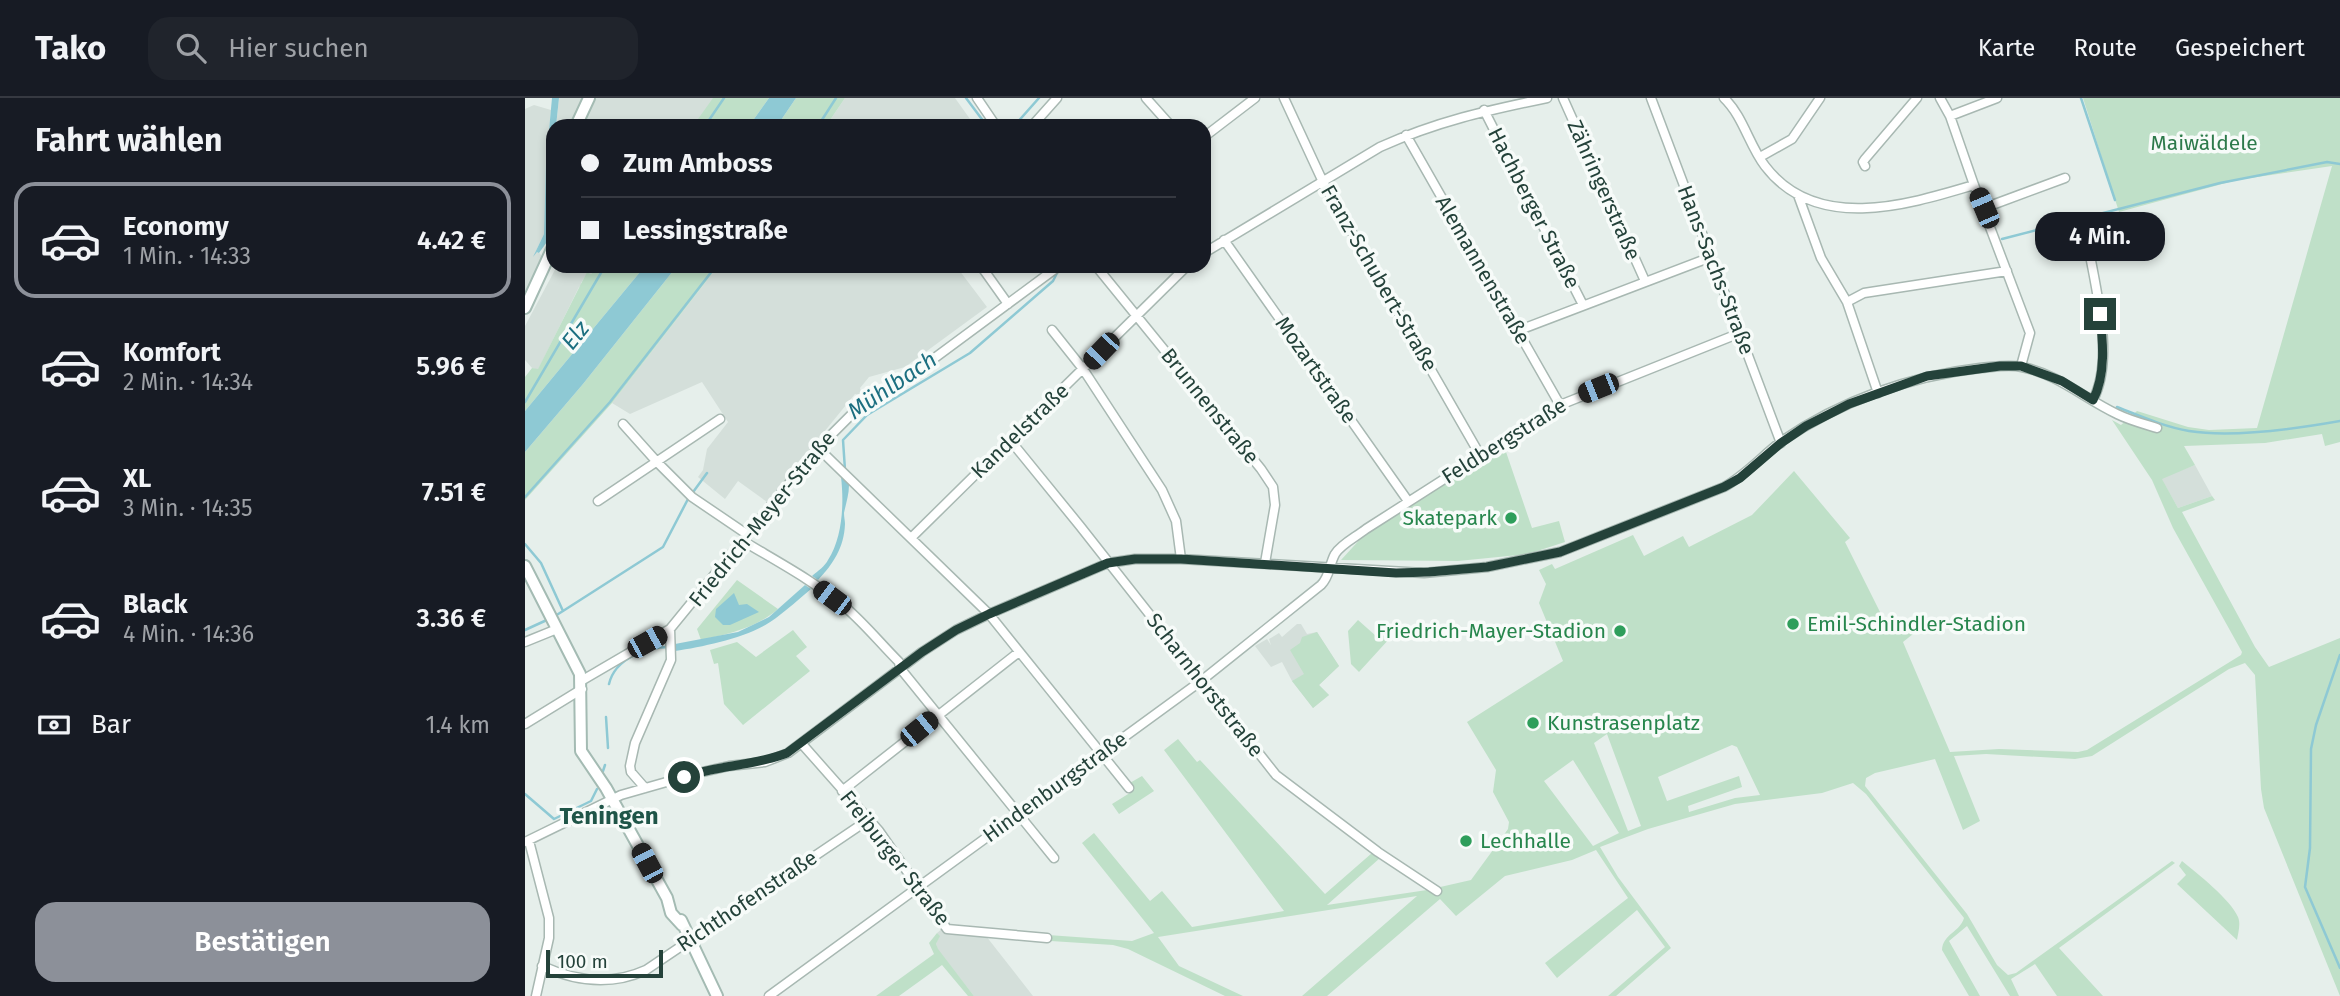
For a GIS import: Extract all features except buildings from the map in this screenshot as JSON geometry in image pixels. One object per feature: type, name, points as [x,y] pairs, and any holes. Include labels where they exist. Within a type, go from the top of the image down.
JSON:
[{"type":"main road","points":[[579,119],[589,98]]},
{"type":"main road","points":[[525,308],[546,262]]},
{"type":"main road","points":[[525,566],[582,685],[579,733],[581,751],[612,799],[668,901],[678,912],[717,996]]},
{"type":"street","points":[[978,98],[992,119]]},
{"type":"street","points":[[1039,119],[1057,98]]},
{"type":"street","points":[[1146,98],[1165,119]]},
{"type":"street","points":[[1211,132],[1255,98]]},
{"type":"street","name":"Franz-Schubert-Straße","points":[[1284,98],[1323,182],[1480,455]]},
{"type":"street","points":[[1211,248],[1380,147],[1406,135],[1484,110],[1547,98]]},
{"type":"street","name":"Zähringerstraße","points":[[1563,98],[1645,281]]},
{"type":"street","name":"Hans-Sachs-Straße","points":[[1651,98],[1781,443]]},
{"type":"street","points":[[1724,98],[1775,177],[1798,195],[1827,205],[1881,208],[1916,202],[1974,185]]},
{"type":"street","points":[[1760,157],[1792,139],[1820,98]]},
{"type":"street","points":[[1865,166],[1865,159],[1917,98]]},
{"type":"street","points":[[1940,98],[1950,116],[2030,333],[2021,366]]},
{"type":"street","points":[[1950,116],[1997,98]]},
{"type":"street","name":"Hachberger Straße","points":[[1484,110],[1583,305]]},
{"type":"street","name":"Alemannenstraße","points":[[1406,135],[1560,405]]},
{"type":"street","points":[[1984,208],[2065,178]]},
{"type":"street","points":[[1798,195],[1821,258],[1847,302],[1878,393]]},
{"type":"street","name":"Mozartstraße","points":[[1224,240],[1408,501]]},
{"type":"street","points":[[2083,241],[2089,250],[2102,332],[2100,387],[2093,400]]},
{"type":"street","points":[[1517,331],[1711,257]]},
{"type":"street","points":[[1847,302],[1864,293],[2007,271]]},
{"type":"street","points":[[986,273],[1008,304]]},
{"type":"street","name":"Friedrich-Meyer-Straße","points":[[525,724],[670,629],[818,448],[856,410],[913,374],[1050,273]]},
{"type":"street","name":"Brunnenstraße","points":[[1102,273],[1273,487],[1275,505],[1265,563]]},
{"type":"street","name":"Kandelstraße","points":[[912,537],[1180,273]]},
{"type":"street","points":[[1052,330],[1083,369],[1163,490],[1176,521],[1181,559]]},
{"type":"street","name":"Feldbergstraße","points":[[1330,568],[1339,549],[1408,501],[1560,405],[1740,333]]},
{"type":"street","points":[[536,996],[549,938],[549,918],[527,842],[612,799],[729,766],[765,762],[787,753],[900,668],[956,630],[1108,563],[1135,559],[1181,559],[1396,573],[1487,567],[1560,552],[1724,487],[1740,478],[1781,443],[1806,426],[1878,393],[1927,376],[2000,366],[2021,366],[2062,381],[2117,415],[2157,428]]},
{"type":"street","points":[[598,501],[720,419]]},
{"type":"street","points":[[623,424],[691,495],[745,538],[845,607],[871,633],[899,662],[900,668],[1054,858]]},
{"type":"street","name":"Scharnhorststraße","points":[[1010,440],[1276,775],[1378,852],[1437,891]]},
{"type":"street","points":[[818,448],[989,614],[1129,788]]},
{"type":"street","name":"Hindenburgstraße","points":[[769,996],[1201,681],[1321,585],[1329,575],[1330,568]]},
{"type":"street","points":[[525,642],[553,622]]},
{"type":"street","points":[[645,788],[631,772],[630,766],[635,743],[671,660],[670,629]]},
{"type":"street","points":[[842,791],[1019,652]]},
{"type":"street","name":"Freiburger Straße","points":[[802,744],[879,831],[947,929],[1047,938]]},
{"type":"street","name":"Richthofenstraße","points":[[542,966],[571,977],[594,981],[616,981],[646,970],[868,820]]},
{"type":"shaded area","points":[[559,98],[714,98],[699,119],[557,119]]},
{"type":"shaded area","points":[[845,98],[955,98],[970,119],[831,119]]},
{"type":"shaded area","points":[[534,105],[551,110],[550,119],[546,119],[544,234],[535,253],[538,251],[543,263],[525,299],[525,109]]},
{"type":"shaded area","points":[[553,273],[587,273],[538,370],[525,360],[525,326]]},
{"type":"shaded area","points":[[713,273],[961,273],[987,307],[905,367],[869,377],[860,388],[859,395],[855,394],[767,502],[738,481],[725,499],[698,477],[703,470],[707,449],[728,422],[702,382],[630,414],[612,403]]},
{"type":"shaded area","points":[[2195,465],[2212,496],[2178,508],[2161,478]]},
{"type":"shaded area","points":[[1297,624],[1301,624],[1307,634],[1317,632],[1339,666],[1319,685],[1329,695],[1313,708],[1292,681],[1282,662],[1271,667],[1255,646],[1267,639],[1271,645],[1269,639],[1279,633],[1282,637]]},
{"type":"shaded area","points":[[943,928],[955,935],[986,936],[1033,996],[974,996],[937,949],[937,933]]},
{"type":"green space","points":[[713,98],[769,98],[754,119],[698,119]]},
{"type":"green space","points":[[796,98],[845,98],[831,119],[782,119]]},
{"type":"green space","name":"Maiwäldele","points":[[2083,98],[2340,98],[2340,442],[2325,446],[2322,434],[2265,443],[2184,446],[2195,465],[2162,479],[2178,508],[2212,496],[2215,500],[2182,512],[2255,647],[2269,667],[2340,638],[2340,996],[2264,808],[2255,675],[2245,663],[2229,669],[2092,756],[2075,759],[1986,754],[1954,756],[1980,821],[1963,830],[1935,759],[1875,773],[1866,778],[1865,786],[1967,914],[1997,965],[2008,975],[2016,973],[2172,861],[2175,863],[2059,948],[2103,996],[2057,996],[2035,964],[2011,979],[2019,996],[2010,996],[1967,926],[1949,941],[1980,996],[1969,996],[1942,950],[1945,940],[1964,918],[1866,794],[1853,783],[1822,793],[1735,804],[1648,829],[1600,847],[1618,877],[1671,948],[1616,996],[1608,996],[1665,947],[1637,910],[1557,978],[1545,963],[1628,898],[1596,850],[1572,860],[1505,876],[1456,916],[1440,899],[1327,996],[1302,996],[1417,896],[1158,937],[1179,966],[1243,996],[1225,996],[1128,949],[1113,945],[1035,940],[1034,934],[1132,941],[1154,933],[1082,843],[1094,833],[1150,901],[1162,891],[1192,927],[1284,911],[1164,750],[1178,739],[1325,894],[1372,853],[1380,858],[1327,905],[1427,890],[1471,880],[1508,829],[1509,822],[1493,792],[1496,770],[1467,722],[1563,661],[1539,603],[1546,584],[1539,570],[1552,564],[1555,569],[1633,535],[1644,556],[1683,536],[1689,547],[1752,515],[1794,471],[1850,538],[1845,542],[1887,626],[1896,629],[1928,622],[1903,642],[1950,752],[1999,749],[2078,752],[2087,750],[2241,655],[2242,652],[2173,528],[2152,480],[2112,420],[2121,425],[2137,411],[2188,427],[2209,430],[2257,428],[2332,166],[2237,180],[2119,212]],"holes":[[[1607,734],[1641,826],[1628,831],[1594,743]],[[1732,745],[1737,747],[1760,795],[1735,798],[1689,812],[1688,806],[1742,787],[1739,776],[1667,801],[1658,777]],[[1573,760],[1619,833],[1593,846],[1544,781]]]},
{"type":"green space","points":[[586,273],[639,273],[525,411],[525,377],[532,368],[538,369]]},
{"type":"green space","points":[[671,273],[713,273],[612,403],[525,500],[525,452]]},
{"type":"green space","points":[[1504,446],[1532,528],[1559,521],[1565,542],[1528,554],[1458,561],[1341,560],[1363,536]]},
{"type":"green space","points":[[737,580],[778,609],[751,626],[701,640],[697,629]]},
{"type":"green space","points":[[1358,620],[1376,636],[1381,630],[1390,638],[1359,672],[1351,664],[1348,631]]},
{"type":"green space","points":[[793,630],[807,647],[796,656],[810,671],[743,725],[724,704],[718,663],[714,664],[710,650],[737,642],[756,657]]},
{"type":"green space","points":[[1317,632],[1339,666],[1319,685],[1329,695],[1313,708],[1292,681],[1304,674],[1290,650],[1300,643],[1302,637]]},
{"type":"green space","points":[[1142,776],[1154,791],[1119,814],[1112,804],[1133,791],[1128,784]]},
{"type":"green space","points":[[2182,861],[2213,887],[2234,910],[2239,923],[2237,940],[2177,884],[2186,875],[2179,866]]},
{"type":"green space","points":[[937,933],[940,936],[936,944],[938,949],[974,996],[968,996],[942,965],[899,996],[876,996],[934,954],[929,943]]},
{"type":"water","points":[[552,98],[559,98],[557,119],[550,119]]},
{"type":"water","points":[[769,98],[796,98],[782,119],[754,119]]},
{"type":"water","points":[[546,163],[546,243],[533,257],[544,234]]},
{"type":"water","points":[[639,273],[671,273],[525,452],[525,411]]},
{"type":"water","points":[[841,477],[849,485],[842,541],[833,562],[818,580],[812,576],[827,562],[837,541],[842,508]]},
{"type":"water","points":[[805,585],[811,589],[766,625],[728,640],[675,651],[675,644],[738,632],[769,617]]},
{"type":"water","points":[[734,593],[739,605],[747,604],[759,612],[730,625],[723,625],[715,617],[716,609]]},
{"type":"waterway","points":[[710,119],[724,98]]},
{"type":"waterway","points":[[822,119],[836,98]]},
{"type":"waterway","points":[[966,98],[982,119]]},
{"type":"waterway","name":"Mühlbach","points":[[1020,119],[1039,98]]},
{"type":"waterway","points":[[2081,98],[2115,200]]},
{"type":"waterway","points":[[2002,239],[2220,183],[2327,162],[2340,164]]},
{"type":"waterway","name":"Elz","points":[[525,402],[601,273]]},
{"type":"waterway","points":[[525,497],[610,402],[711,273]]},
{"type":"waterway","name":"Mühlbach","points":[[845,470],[843,440],[867,415],[970,353],[1053,281],[1057,273]]},
{"type":"waterway","points":[[2117,407],[2171,427],[2207,433],[2265,432],[2340,421]]},
{"type":"waterway","points":[[563,611],[663,547],[688,499],[707,473]]},
{"type":"waterway","points":[[525,544],[541,563],[563,611],[555,616]]},
{"type":"waterway","points":[[525,630],[549,619]]},
{"type":"waterway","name":"Mühlbach","points":[[609,684],[618,667],[633,656],[652,649],[670,647]]},
{"type":"waterway","points":[[2340,655],[2316,725],[2311,749],[2310,848],[2305,887],[2340,968]]},
{"type":"waterway","name":"Mühlbach","points":[[606,717],[608,748]]},
{"type":"waterway","name":"Mühlbach","points":[[603,771],[605,765]]},
{"type":"waterway","name":"Mühlbach","points":[[525,794],[554,819],[591,801],[597,789]]},
{"type":"place","name":"Skatepark","points":[[1511,518]]},
{"type":"place","name":"Emil-Schindler-Stadion","points":[[1793,624]]},
{"type":"place","name":"Friedrich-Mayer-Stadion","points":[[1620,631]]},
{"type":"place","name":"Kunstrasenplatz","points":[[1533,723]]},
{"type":"place","name":"Lechhalle","points":[[1466,841]]},
{"type":"district","name":"Teningen","points":[[609,816]]},
{"type":"route","points":[[684,777],[729,766],[765,762],[787,753],[900,668],[956,630],[1108,563],[1135,559],[1216,560],[1396,573],[1487,567],[1560,552],[1685,505],[1740,478],[1781,443],[1806,426],[1849,404],[1927,376],[2000,366],[2021,366],[2062,381],[2093,400],[2100,387],[2100,314]]}]
